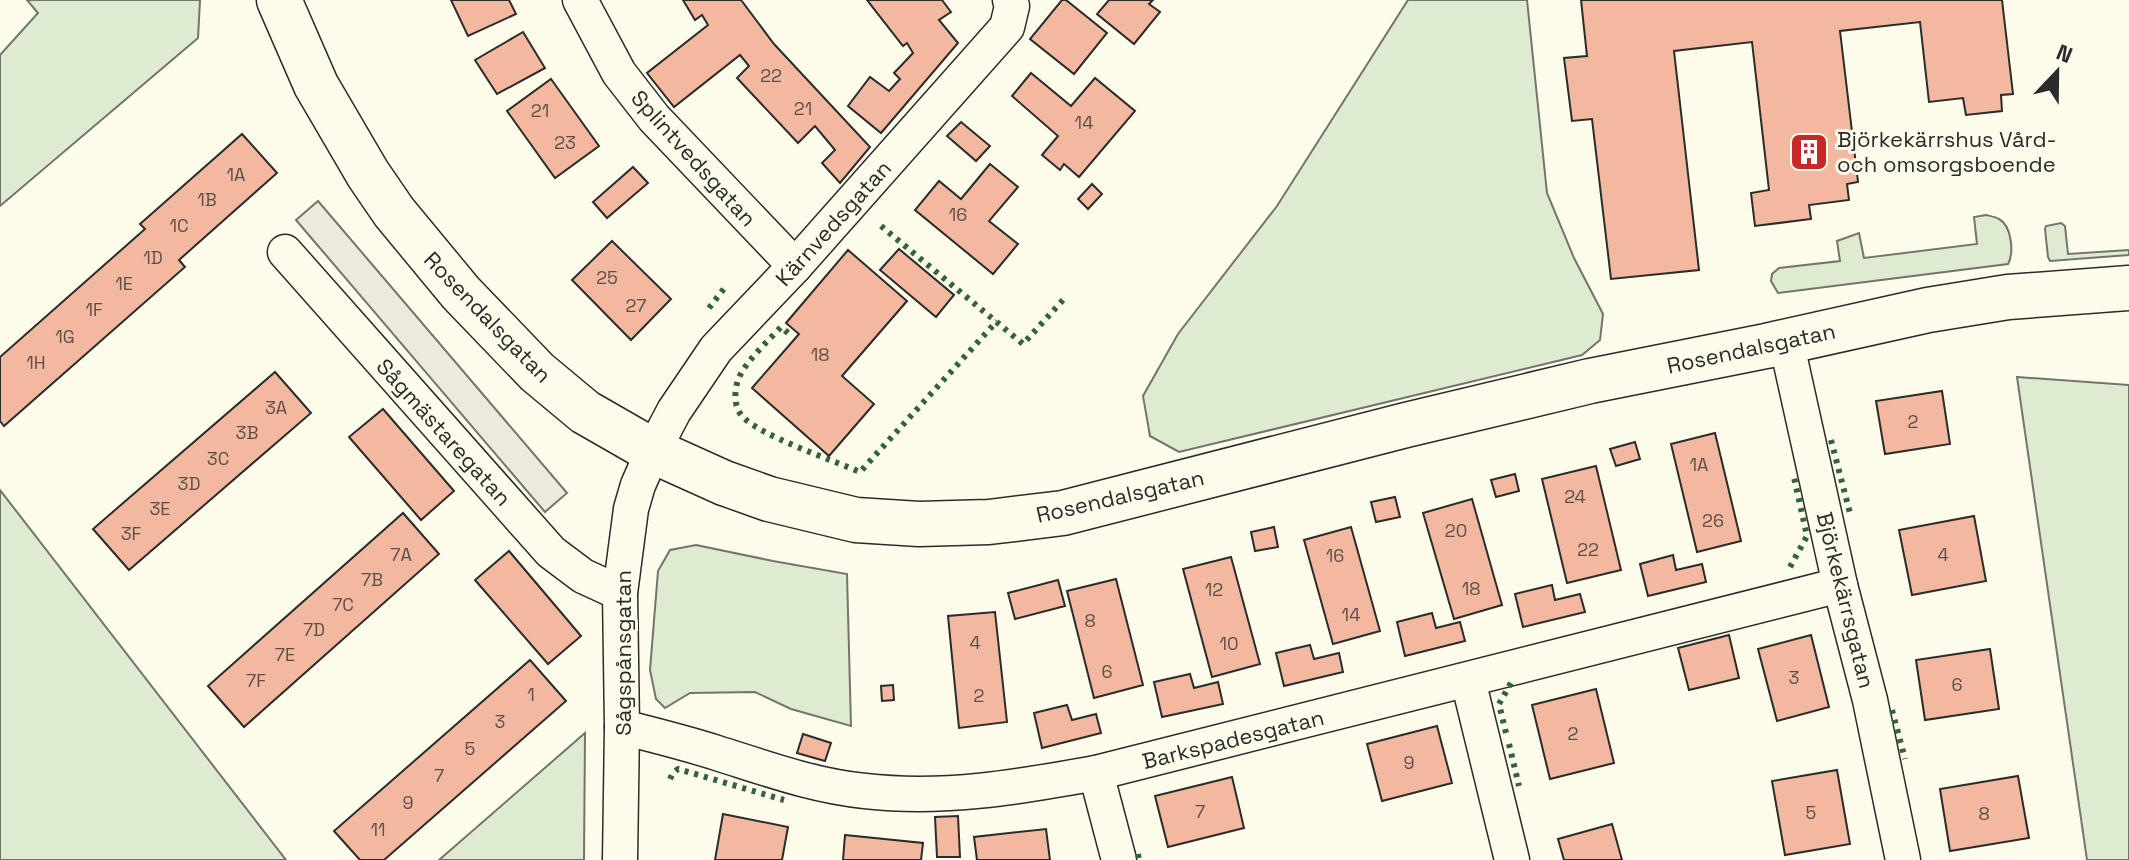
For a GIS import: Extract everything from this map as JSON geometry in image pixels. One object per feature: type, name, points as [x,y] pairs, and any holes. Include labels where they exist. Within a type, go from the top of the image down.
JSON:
[{"type":"street","name":"Rosendalsgatan","points":[[279,0],[332,115],[394,212],[429,257],[537,372],[585,412],[653,451],[724,483],[769,499],[856,520],[919,524],[989,522],[1063,513],[1590,381],[1928,310],[2008,297],[2129,288]]},
{"type":"street","name":"Splintvedsgatan","points":[[580,0],[619,73],[654,118],[795,266]]},
{"type":"street","name":"Kärnvedsgatan","points":[[653,451],[674,411],[716,349],[795,266],[1007,27],[1012,6],[1010,0]]},
{"type":"street","name":"Sågmästaregatan","points":[[285,252],[551,552],[583,576],[620,593]]},
{"type":"street","name":"Björkekärrsgatan","points":[[1786,341],[1840,585],[1870,700],[1903,860]]},
{"type":"street","name":"Sågspånsgatan","points":[[620,860],[620,593],[631,509],[653,451]]},
{"type":"street","name":"Barkspadesgatan","points":[[622,727],[803,779],[863,791],[908,795],[1008,789],[1096,773],[1840,585]]},
{"type":"street","points":[[1468,680],[1512,860]]},
{"type":"street","points":[[1096,773],[1119,860]]},
{"type":"green space","points":[[27,0],[200,0],[198,38],[0,206],[0,55],[38,13]]},
{"type":"green space","points":[[1408,0],[1527,0],[1547,193],[1574,258],[1603,314],[1600,340],[1582,355],[1179,452],[1150,436],[1143,396],[1178,334],[1277,206]]},
{"type":"green space","points":[[1986,215],[1999,219],[2007,227],[2011,247],[2008,264],[1778,293],[1771,281],[1772,274],[1779,268],[1840,261],[1837,241],[1859,233],[1864,258],[1977,244],[1974,217]]},
{"type":"green space","points":[[2061,223],[2065,226],[2068,254],[2129,250],[2129,255],[2050,261],[2045,229],[2046,226]]},
{"type":"green space","points":[[2017,377],[2129,385],[2129,860],[2087,860]]},
{"type":"green space","points":[[0,490],[286,860],[0,860]]},
{"type":"green space","points":[[696,545],[847,574],[851,726],[791,709],[755,692],[690,693],[665,708],[656,699],[650,670],[658,571],[670,550]]},
{"type":"green space","points":[[585,733],[584,860],[439,860]]},
{"type":"shaded area","points":[[318,201],[567,493],[545,512],[296,220]]},
{"type":"building","points":[[451,0],[509,0],[516,14],[468,36]]},
{"type":"building","points":[[683,0],[741,0],[774,44],[870,147],[840,183],[822,163],[835,150],[815,126],[798,143],[737,78],[749,66],[740,55],[674,107],[647,73],[708,25],[702,15],[695,20]]},
{"type":"building","points":[[867,0],[942,0],[951,12],[939,20],[958,43],[881,133],[848,106],[870,77],[889,91],[900,79],[894,73],[913,53],[907,43],[903,46]]},
{"type":"building","points":[[1062,0],[1107,33],[1074,74],[1030,39]]},
{"type":"building","points":[[1109,0],[1153,0],[1149,4],[1160,12],[1134,44],[1097,14]]},
{"type":"building","name":"Björkekärrshus Vård- och omsorgsboende","points":[[1581,0],[2002,0],[2013,94],[2001,95],[2002,111],[1966,115],[1963,98],[1929,102],[1920,22],[1840,31],[1858,182],[1847,184],[1849,200],[1809,205],[1811,219],[1755,226],[1751,193],[1769,190],[1752,42],[1674,51],[1699,270],[1611,279],[1592,119],[1572,121],[1564,58],[1587,56]]},
{"type":"building","points":[[523,32],[545,68],[497,94],[475,60]]},
{"type":"building","points":[[1031,73],[1071,106],[1095,78],[1135,111],[1079,177],[1064,164],[1060,170],[1042,155],[1058,136],[1012,96]]},
{"type":"building","points":[[551,79],[599,146],[555,178],[507,111]]},
{"type":"building","points":[[961,122],[990,146],[976,161],[947,136]]},
{"type":"building","points":[[242,134],[277,173],[179,260],[185,267],[4,426],[0,421],[0,357],[145,229],[140,224]]},
{"type":"building","points":[[990,164],[1018,187],[989,221],[1018,244],[993,274],[915,210],[939,181],[961,199]]},
{"type":"building","points":[[633,167],[648,183],[607,218],[593,202]]},
{"type":"building","points":[[1092,184],[1102,194],[1088,209],[1078,199]]},
{"type":"building","points":[[612,241],[671,299],[631,340],[572,280]]},
{"type":"building","points":[[899,249],[954,295],[936,317],[880,270]]},
{"type":"building","points":[[848,250],[907,301],[842,376],[874,404],[829,456],[752,388],[799,334],[786,323]]},
{"type":"building","points":[[275,372],[311,413],[129,570],[93,529]]},
{"type":"building","points":[[1942,391],[1950,444],[1885,454],[1876,401]]},
{"type":"building","points":[[383,409],[454,491],[421,520],[349,437]]},
{"type":"building","points":[[1715,433],[1741,541],[1697,552],[1671,444]]},
{"type":"building","points":[[1635,442],[1640,459],[1616,466],[1610,449]]},
{"type":"building","points":[[1596,466],[1621,570],[1567,583],[1542,479]]},
{"type":"building","points":[[1515,474],[1519,491],[1496,497],[1491,480]]},
{"type":"building","points":[[1395,497],[1400,517],[1376,522],[1371,502]]},
{"type":"building","points":[[1472,499],[1502,605],[1454,619],[1423,513]]},
{"type":"building","points":[[403,513],[439,554],[244,727],[208,686]]},
{"type":"building","points":[[1974,516],[1986,581],[1912,595],[1899,530]]},
{"type":"building","points":[[1274,527],[1278,547],[1255,551],[1251,532]]},
{"type":"building","points":[[1351,527],[1380,631],[1333,644],[1304,540]]},
{"type":"building","points":[[509,551],[581,636],[548,664],[475,580]]},
{"type":"building","points":[[1673,555],[1676,570],[1702,564],[1706,582],[1648,596],[1640,564]]},
{"type":"building","points":[[1231,557],[1260,664],[1212,677],[1183,569]]},
{"type":"building","points":[[1116,579],[1143,685],[1094,698],[1067,591]]},
{"type":"building","points":[[1058,580],[1065,606],[1015,619],[1008,593]]},
{"type":"building","points":[[1552,585],[1555,600],[1580,594],[1585,612],[1523,627],[1515,594]]},
{"type":"building","points":[[995,612],[1007,722],[959,728],[948,616]]},
{"type":"building","points":[[1432,613],[1436,628],[1460,622],[1465,641],[1405,656],[1397,622]]},
{"type":"building","points":[[1729,635],[1739,678],[1689,690],[1678,648]]},
{"type":"building","points":[[1811,635],[1829,707],[1777,721],[1758,649]]},
{"type":"building","points":[[1310,645],[1314,659],[1339,653],[1343,672],[1284,686],[1276,653]]},
{"type":"building","points":[[1990,649],[1999,709],[1925,720],[1916,660]]},
{"type":"building","points":[[530,660],[566,701],[384,860],[360,860],[334,831]]},
{"type":"building","points":[[1190,674],[1194,688],[1218,682],[1223,704],[1162,717],[1154,682]]},
{"type":"building","points":[[893,685],[894,700],[882,701],[881,686]]},
{"type":"building","points":[[1596,689],[1614,763],[1550,779],[1532,705]]},
{"type":"building","points":[[1067,705],[1072,720],[1096,714],[1101,733],[1042,748],[1034,713]]},
{"type":"building","points":[[1437,726],[1452,783],[1382,801],[1367,744]]},
{"type":"building","points":[[803,734],[831,743],[825,761],[797,753]]},
{"type":"building","points":[[1837,770],[1850,844],[1785,855],[1772,781]]},
{"type":"building","points":[[2018,776],[2029,838],[1950,851],[1940,789]]},
{"type":"building","points":[[1232,777],[1244,828],[1168,847],[1155,796]]},
{"type":"building","points":[[723,814],[788,827],[782,860],[715,860]]},
{"type":"building","points":[[958,816],[960,857],[937,857],[935,817]]},
{"type":"building","points":[[1612,824],[1622,860],[1564,860],[1558,839]]},
{"type":"building","points":[[1046,829],[1050,860],[977,860],[974,837]]},
{"type":"building","points":[[845,835],[923,843],[921,860],[843,860]]},
{"type":"hedge","points":[[881,226],[1023,344],[1063,300]]},
{"type":"hedge","points":[[709,308],[726,286]]},
{"type":"hedge","points":[[788,333],[781,327],[741,373],[735,394],[739,412],[764,431],[860,472],[997,321]]},
{"type":"hedge","points":[[1831,440],[1851,517]]},
{"type":"hedge","points":[[1790,567],[1807,536],[1793,473]]},
{"type":"hedge","points":[[1506,733],[1499,704],[1512,681]]},
{"type":"hedge","points":[[1892,710],[1905,759]]},
{"type":"hedge","points":[[1509,744],[1519,786]]},
{"type":"hedge","points":[[670,779],[678,769],[784,800]]},
{"type":"hedge","points":[[1138,854],[1139,860]]},
{"type":"place","name":"Björkekärrshus Vård- och omsorgsboende","points":[[1809,152]]}]
